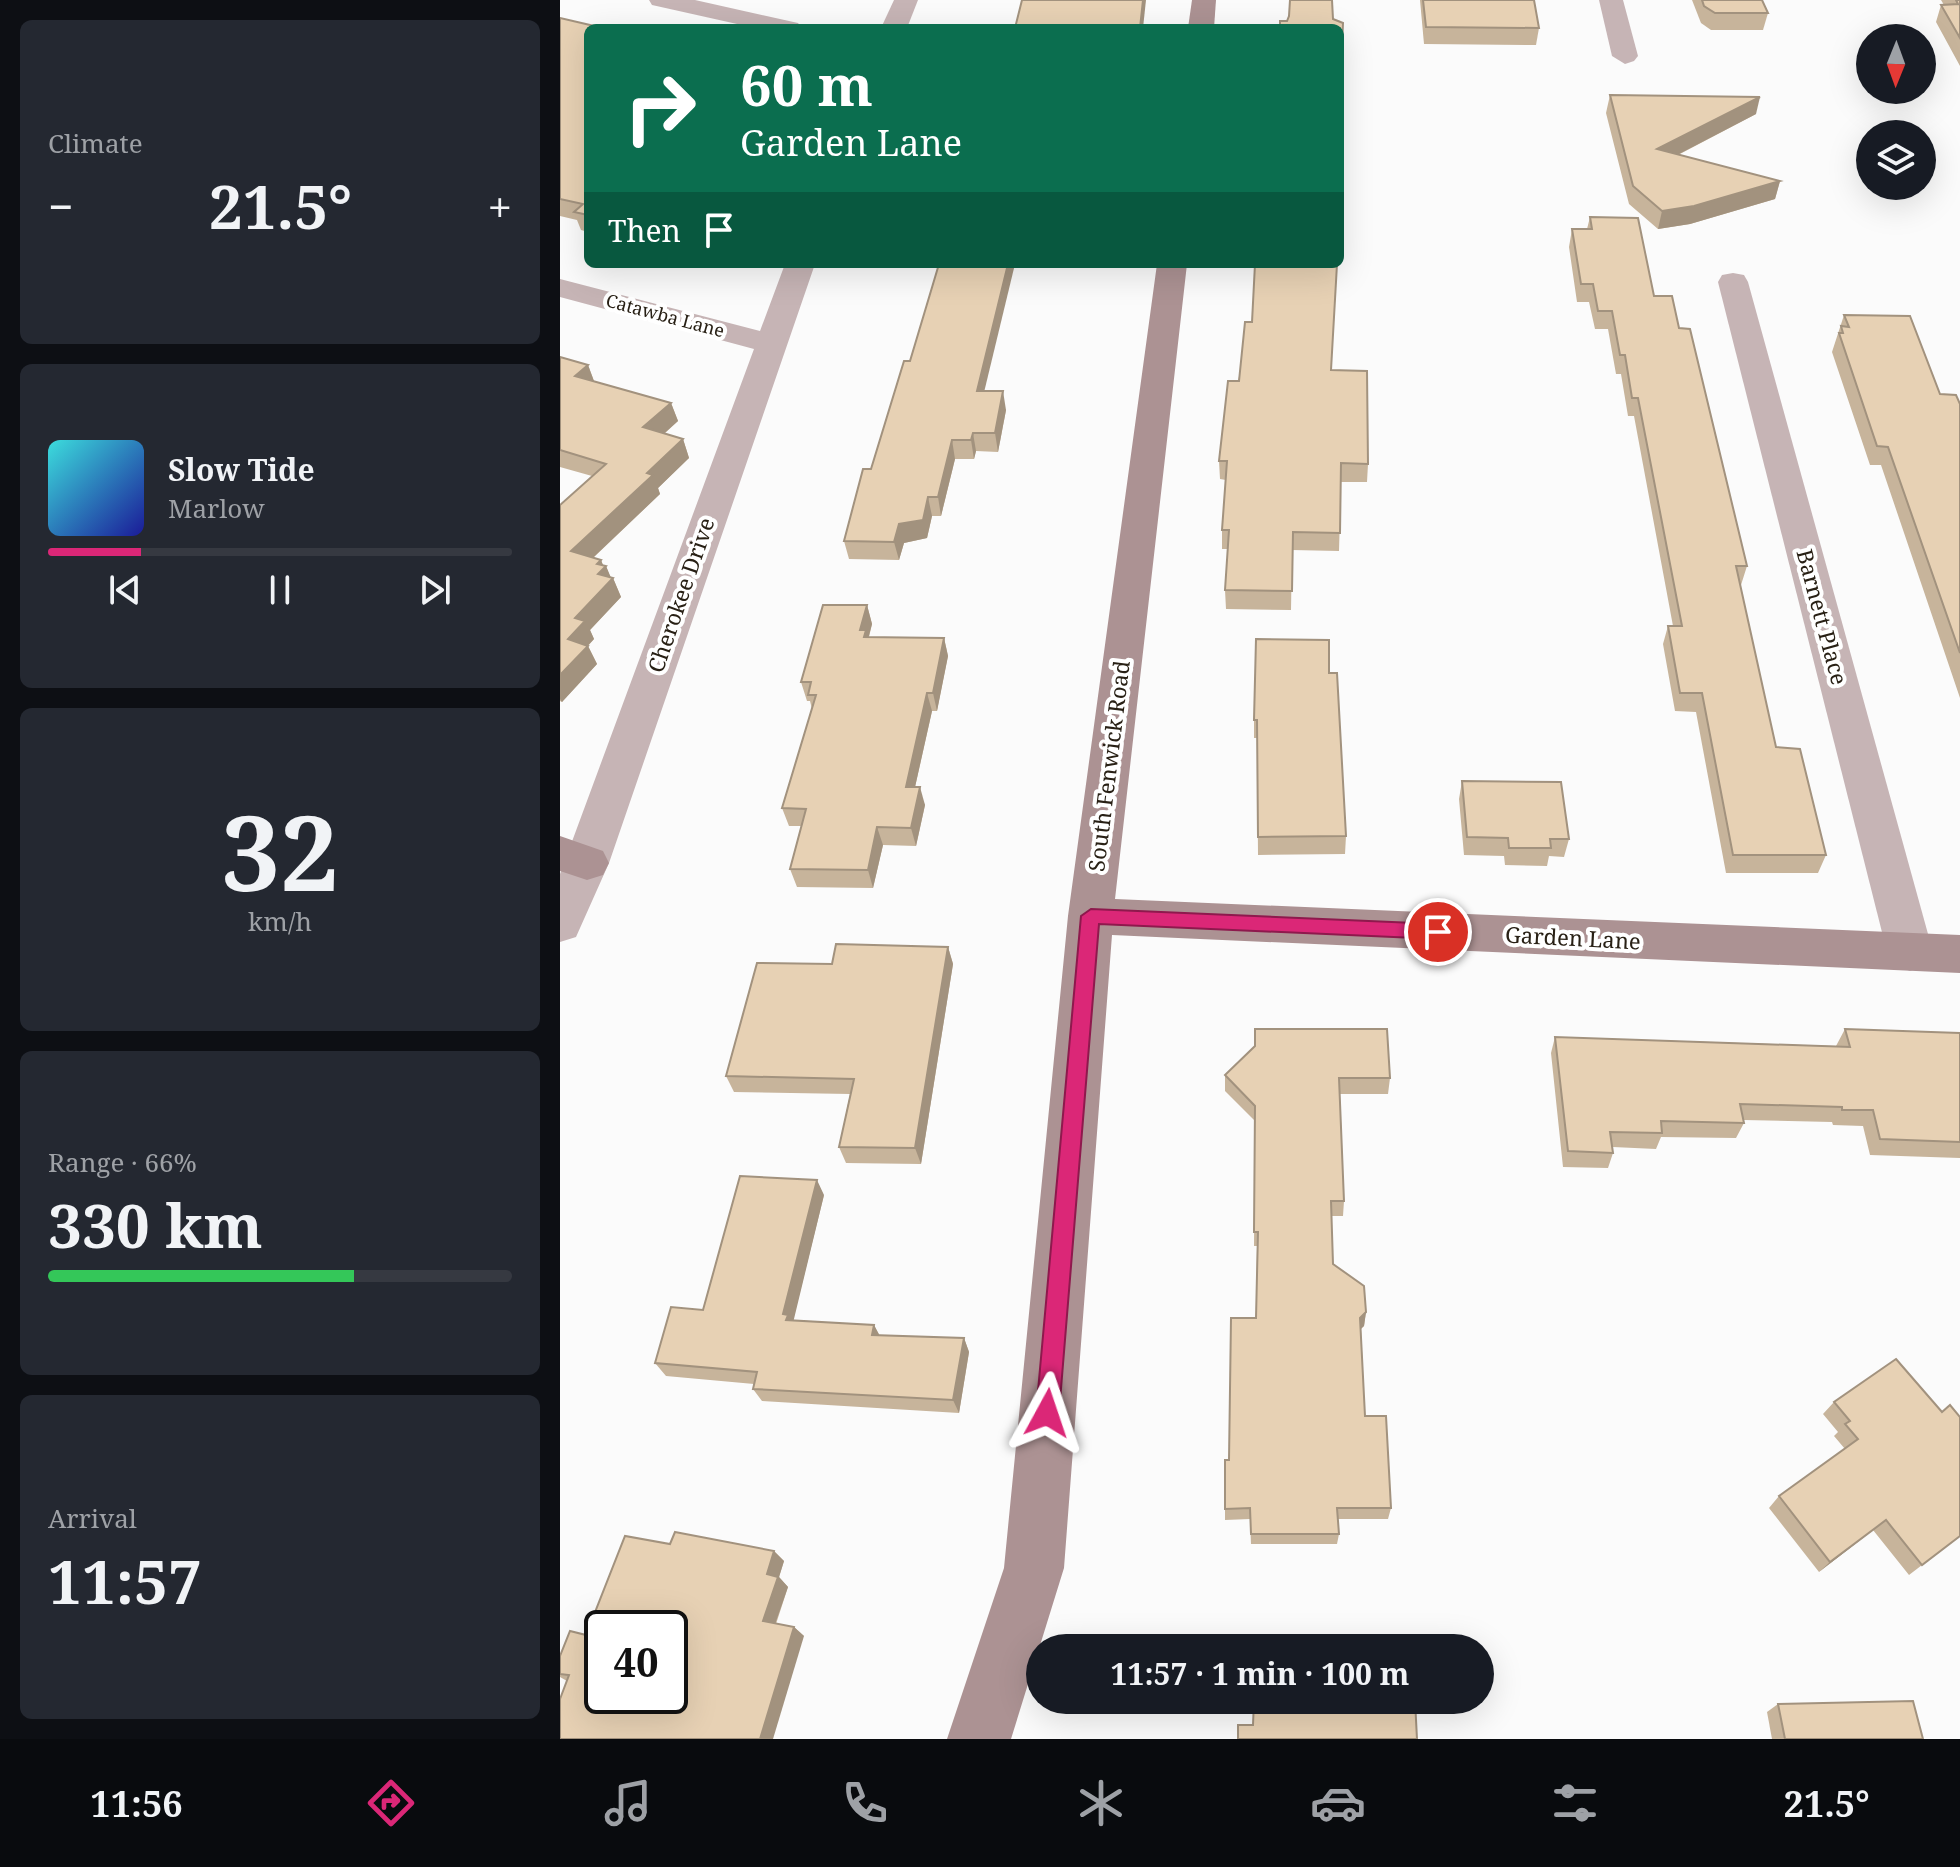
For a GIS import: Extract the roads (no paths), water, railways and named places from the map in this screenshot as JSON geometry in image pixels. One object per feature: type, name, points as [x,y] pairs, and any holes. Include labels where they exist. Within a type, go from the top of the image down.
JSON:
[{"type":"street","points":[[661,0],[771,24]]},
{"type":"street","points":[[896,24],[906,0]]},
{"type":"street","points":[[1201,24],[1204,0]]},
{"type":"street","points":[[1611,0],[1625,56]]},
{"type":"street","name":"Cherokee Drive","points":[[560,924],[573,858],[798,268]]},
{"type":"street","name":"South Fenwick Road","points":[[979,1739],[1034,1568],[1091,916],[1172,268]]},
{"type":"street","name":"Barnett Place","points":[[1733,282],[1910,952]]},
{"type":"street","name":"Catawba Lane","points":[[560,288],[769,343]]},
{"type":"street","name":"Garden Lane","points":[[1091,916],[1960,954]]}]
